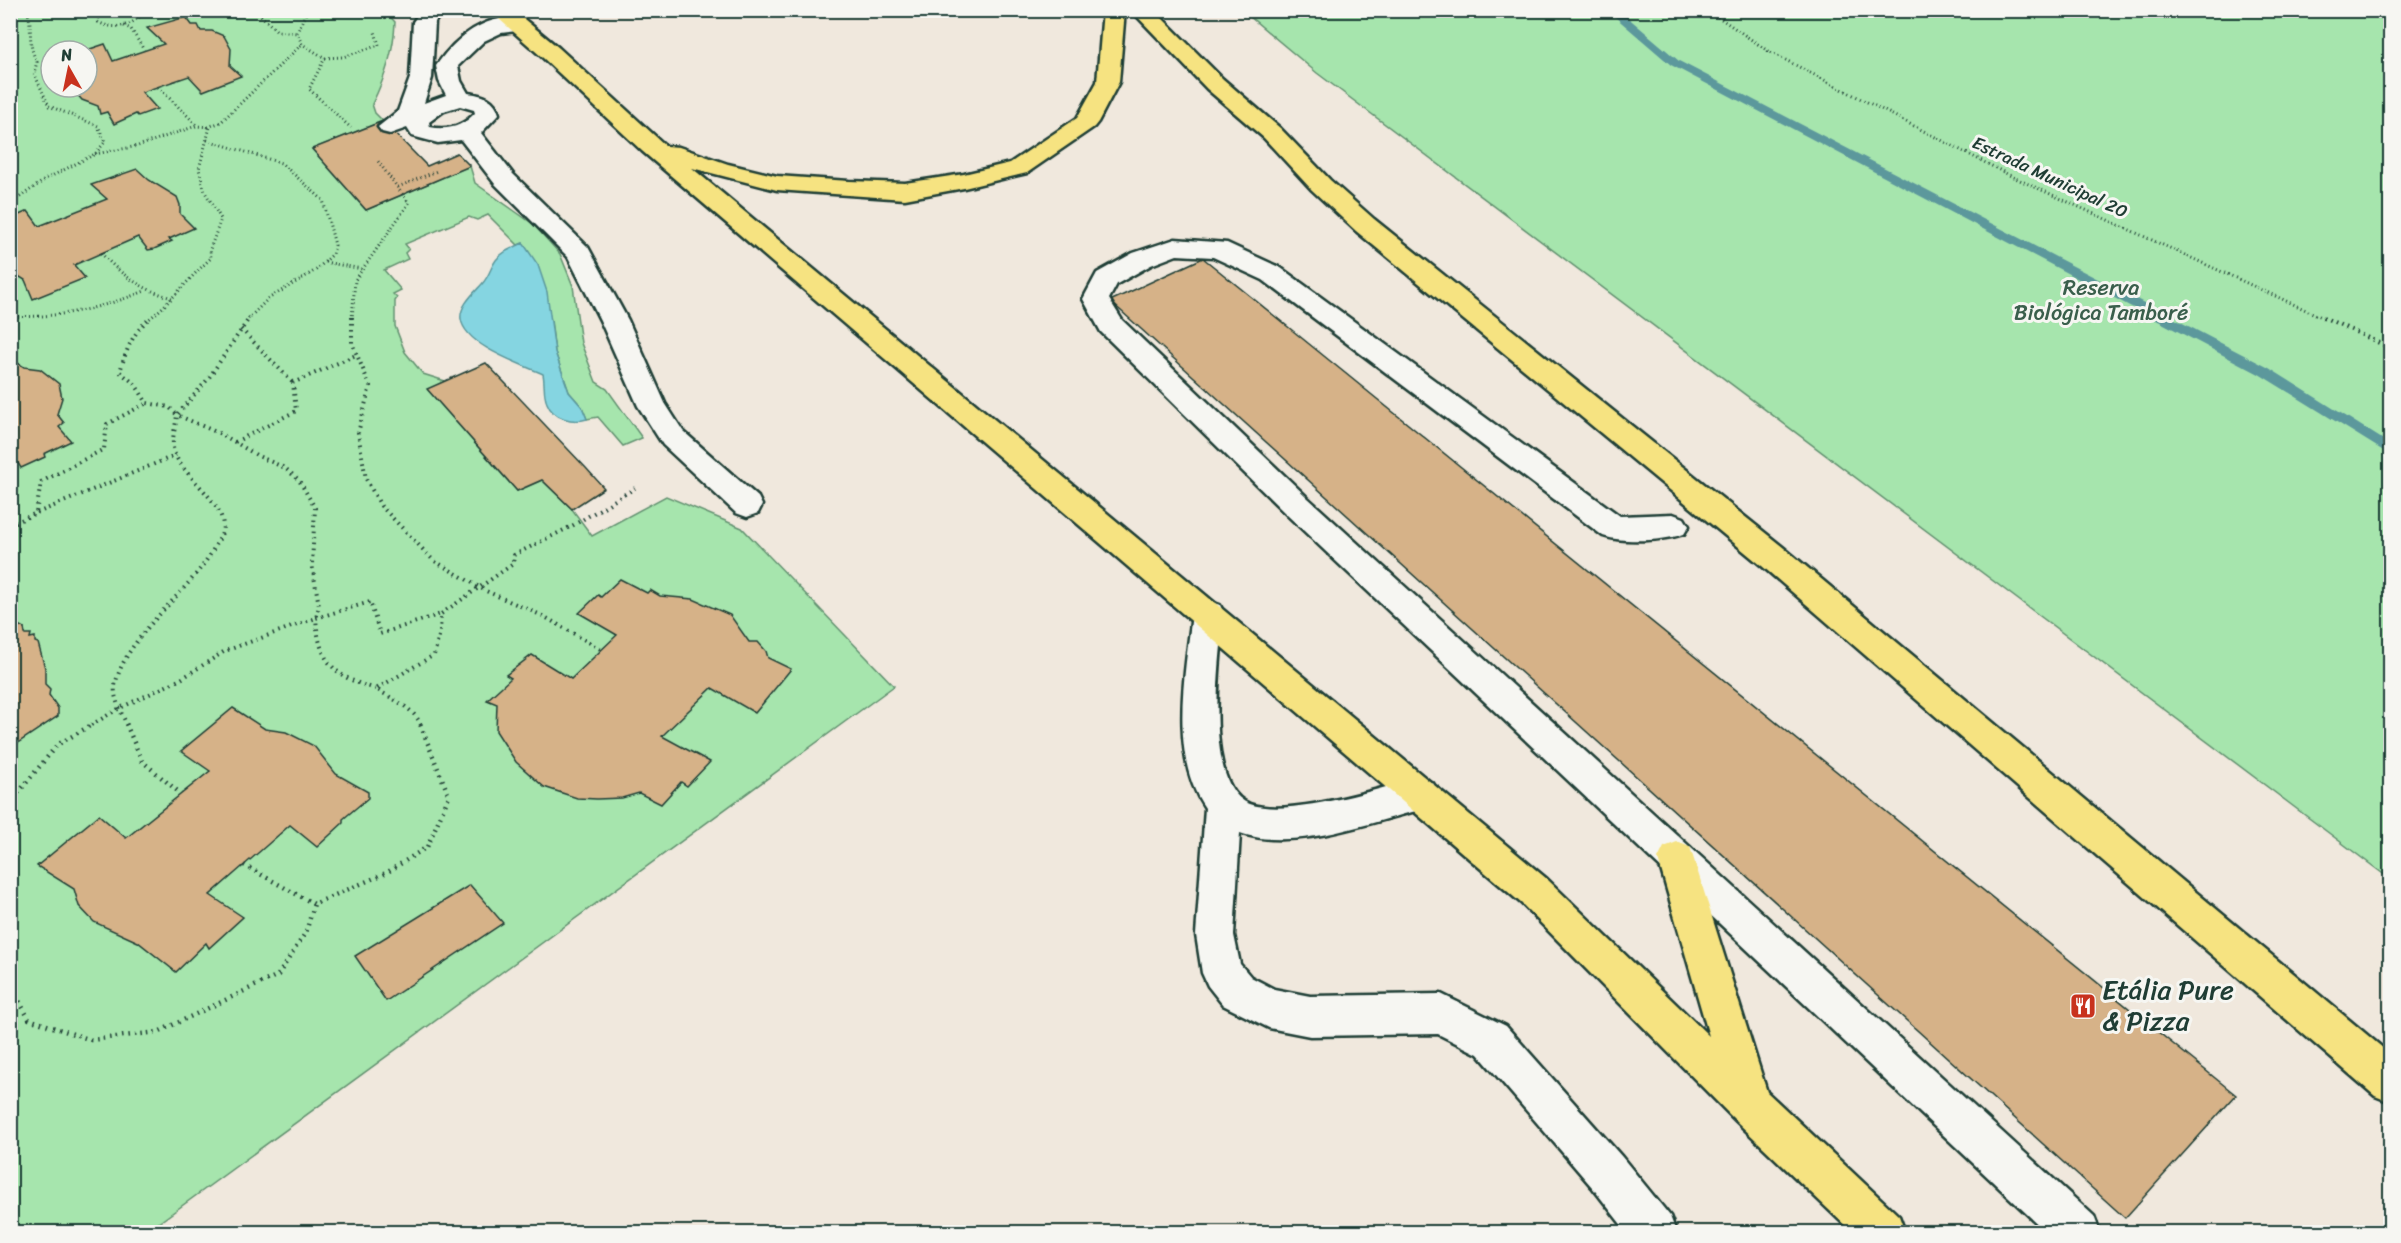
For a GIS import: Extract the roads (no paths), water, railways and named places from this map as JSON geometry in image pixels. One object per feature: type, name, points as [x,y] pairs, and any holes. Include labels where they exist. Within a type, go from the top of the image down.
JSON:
[{"type":"main road","points":[[651,146],[721,170],[766,180],[849,189],[905,191],[964,181],[1018,168],[1086,122],[1108,82],[1114,10]]},
{"type":"main road","points":[[1141,10],[1215,84],[1272,133],[1365,225],[1491,330],[1773,557],[2391,1082]]},
{"type":"main road","points":[[507,18],[552,53],[651,146],[1534,891],[1883,1233]]},
{"type":"main road","points":[[1677,859],[1751,1106]]},
{"type":"lane","points":[[420,123],[424,22],[433,10]]},
{"type":"lane","points":[[460,99],[450,81],[447,66],[456,52],[485,30],[506,24],[507,18]]},
{"type":"lane","points":[[390,127],[402,121],[420,123],[449,136],[467,132],[480,124],[487,114],[485,106],[475,100],[460,99],[440,103],[424,111],[420,123],[407,144]]},
{"type":"lane","points":[[467,132],[504,179],[579,253],[614,320],[652,406],[674,438],[747,505]]},
{"type":"lane","points":[[1673,526],[1614,528],[1272,274],[1218,249],[1175,248],[1142,259],[1106,279],[1096,299],[1111,326],[1221,432],[2078,1233]]},
{"type":"lane","points":[[1208,614],[1201,710],[1202,755],[1210,784],[1223,806],[1240,818],[1270,823],[1304,820],[1419,794]]},
{"type":"lane","points":[[1223,806],[1215,935],[1222,973],[1236,992],[1269,1008],[1310,1016],[1442,1014],[1491,1040],[1607,1172],[1654,1233]]},
{"type":"water","points":[[523,243],[538,265],[547,292],[555,352],[569,392],[582,407],[587,419],[570,420],[554,413],[546,400],[543,374],[483,346],[472,338],[461,319],[462,309],[485,281],[496,260],[505,252]]},
{"type":"waterway","points":[[1612,10],[1675,63],[2264,371],[2390,450]]},
{"type":"place","name":"Etália Pure & Pizza","points":[[2083,1006]]},
{"type":"park label","name":"Reserva Biológica Tamboré","points":[[2101,300]]}]
